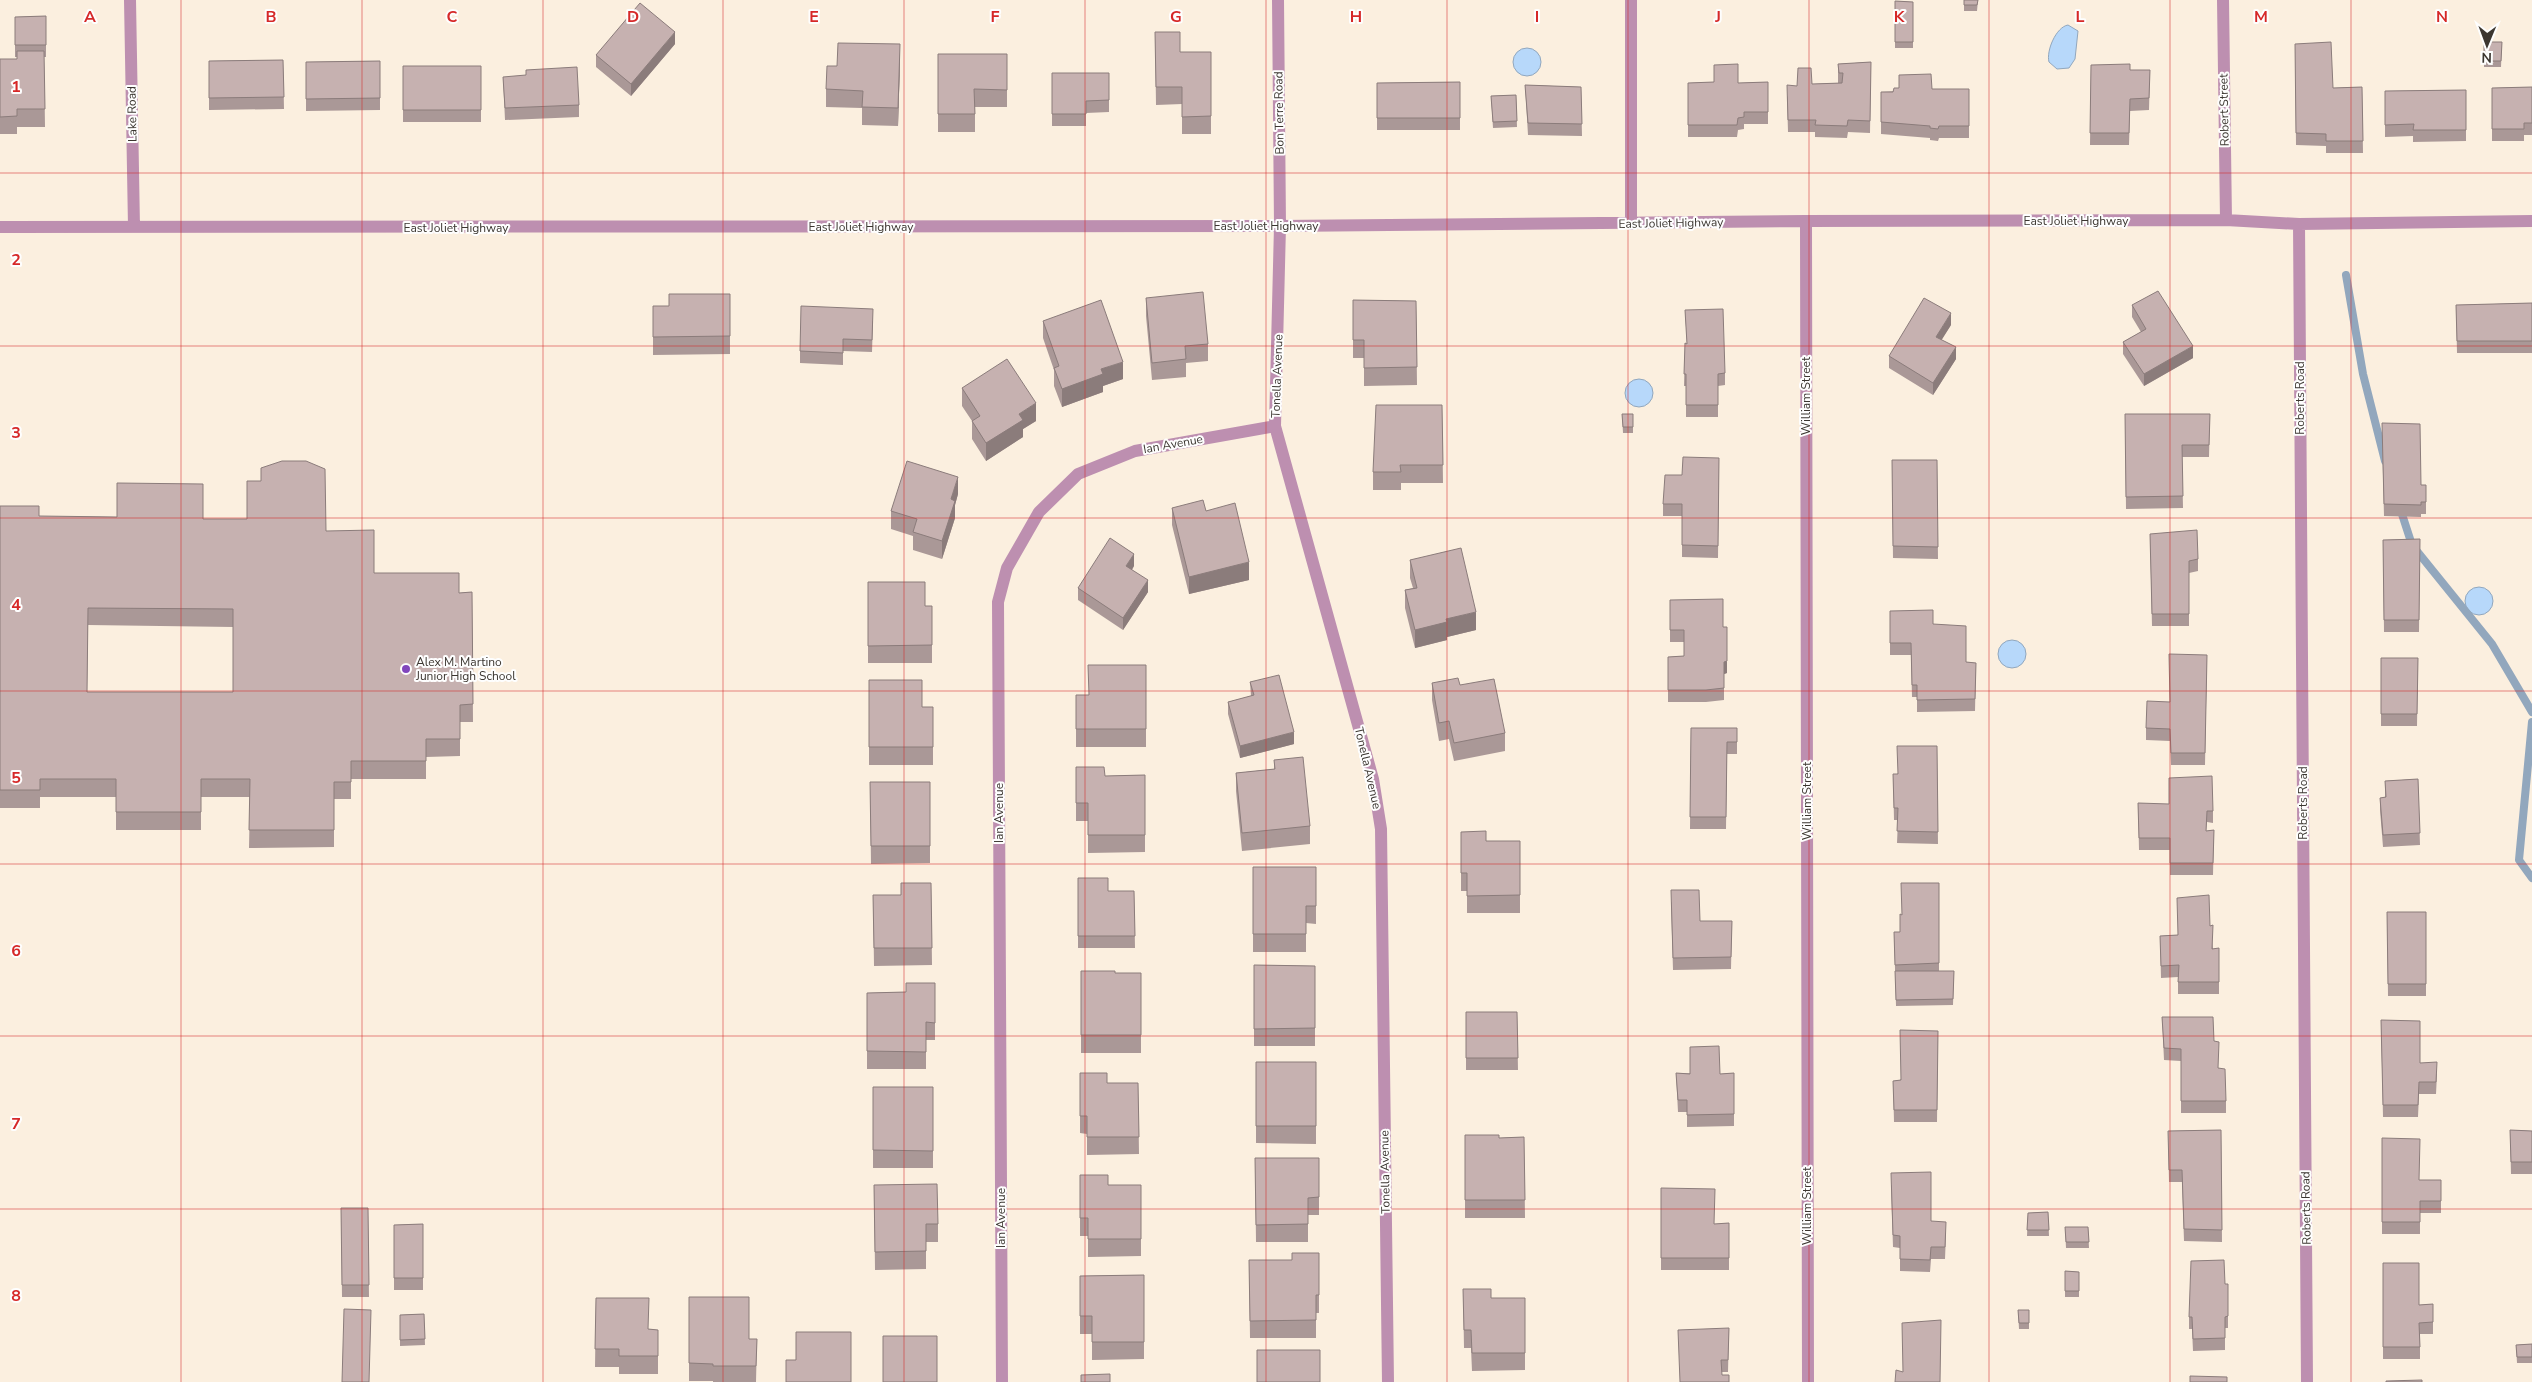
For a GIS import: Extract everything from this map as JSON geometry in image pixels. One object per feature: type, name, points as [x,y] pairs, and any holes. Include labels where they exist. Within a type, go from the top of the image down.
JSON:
[{"type":"street","name":"Lake Road","points":[[130,0],[134,227]]},
{"type":"street","name":"Bon Terre Road","points":[[1278,0],[1280,226]]},
{"type":"street","points":[[1631,0],[1632,224]]},
{"type":"street","name":"Robert Street","points":[[2223,0],[2226,220]]},
{"type":"street","name":"East Joliet Highway","points":[[0,227],[1280,226],[1632,224],[1806,220],[2226,220],[2299,224],[2532,221]]},
{"type":"street","name":"William Street","points":[[1806,220],[1808,1382]]},
{"type":"street","name":"Roberts Road","points":[[2299,224],[2307,1382]]},
{"type":"street","name":"Tonella Avenue","points":[[1280,226],[1275,426],[1373,779],[1381,828],[1388,1382]]},
{"type":"street","name":"Ian Avenue","points":[[1002,1382],[998,602],[1007,568],[1039,512],[1078,474],[1135,451],[1275,426]]},
{"type":"water","points":[[2068,25],[2078,31],[2075,59],[2069,68],[2057,69],[2049,62],[2049,52],[2056,35]]},
{"type":"water","points":[[1527,48],[1537,52],[1541,62],[1537,72],[1527,76],[1517,72],[1513,62],[1517,52]]},
{"type":"water","points":[[1639,379],[1649,383],[1653,393],[1649,403],[1639,407],[1629,403],[1625,393],[1629,383]]},
{"type":"water","points":[[2479,587],[2489,591],[2493,601],[2489,611],[2479,615],[2469,611],[2465,601],[2469,591]]},
{"type":"water","points":[[2012,640],[2022,644],[2026,654],[2022,664],[2012,668],[2002,664],[1998,654],[2002,644]]},
{"type":"building","points":[[1964,0],[1978,0],[1977,5],[1964,5]]},
{"type":"building","points":[[1895,1],[1913,2],[1913,42],[1895,42]]},
{"type":"building","points":[[640,3],[675,32],[631,84],[596,55]]},
{"type":"building","points":[[46,16],[46,45],[15,45],[15,17]]},
{"type":"building","points":[[1155,32],[1180,32],[1180,52],[1211,52],[1211,116],[1182,117],[1182,87],[1156,87]]},
{"type":"building","points":[[2331,42],[2333,88],[2362,87],[2363,141],[2326,141],[2326,134],[2296,133],[2295,44]]},
{"type":"building","points":[[2484,42],[2502,42],[2501,61],[2484,61]]},
{"type":"building","points":[[838,43],[900,44],[898,108],[862,107],[863,91],[826,89],[827,66],[837,66]]},
{"type":"building","points":[[17,51],[44,51],[45,109],[17,109],[17,116],[0,117],[0,59],[17,59]]},
{"type":"building","points":[[938,54],[1007,54],[1007,90],[974,89],[975,114],[938,114]]},
{"type":"building","points":[[283,60],[284,97],[209,98],[209,61]]},
{"type":"building","points":[[380,61],[380,98],[306,99],[306,62]]},
{"type":"building","points":[[1871,62],[1870,121],[1848,120],[1847,126],[1815,125],[1816,120],[1788,120],[1787,85],[1797,86],[1798,68],[1811,68],[1812,84],[1842,83],[1843,73],[1839,73],[1838,64]]},
{"type":"building","points":[[1738,64],[1738,83],[1768,82],[1768,112],[1744,112],[1744,117],[1738,118],[1737,125],[1688,125],[1688,83],[1714,82],[1714,65]]},
{"type":"building","points":[[2130,64],[2130,70],[2150,70],[2149,98],[2130,99],[2129,133],[2090,133],[2091,65]]},
{"type":"building","points":[[403,66],[481,66],[481,110],[403,110]]},
{"type":"building","points":[[577,67],[579,105],[505,108],[503,77],[526,75],[526,70]]},
{"type":"building","points":[[1052,73],[1109,73],[1109,100],[1086,101],[1086,114],[1052,114]]},
{"type":"building","points":[[1931,74],[1932,89],[1969,89],[1969,126],[1939,126],[1938,129],[1930,128],[1930,126],[1881,122],[1881,92],[1893,92],[1894,88],[1899,88],[1899,75]]},
{"type":"building","points":[[1460,82],[1460,118],[1377,118],[1377,83]]},
{"type":"building","points":[[1525,85],[1581,87],[1582,124],[1528,123]]},
{"type":"building","points":[[2532,87],[2532,123],[2524,123],[2524,129],[2492,129],[2492,88]]},
{"type":"building","points":[[2466,90],[2466,130],[2413,130],[2414,124],[2385,125],[2385,91]]},
{"type":"building","points":[[1516,95],[1517,121],[1493,122],[1491,96]]},
{"type":"building","points":[[2158,291],[2193,346],[2144,374],[2123,342],[2146,329],[2132,305]]},
{"type":"building","points":[[1203,292],[1208,344],[1185,346],[1186,359],[1152,363],[1146,298]]},
{"type":"building","points":[[669,294],[730,294],[730,336],[653,337],[653,306],[669,306]]},
{"type":"building","points":[[1924,298],[1951,313],[1936,337],[1956,347],[1933,383],[1889,356]]},
{"type":"building","points":[[1101,300],[1123,362],[1101,369],[1103,374],[1062,389],[1054,368],[1059,366],[1043,321]]},
{"type":"building","points":[[1353,300],[1416,301],[1417,367],[1364,368],[1364,340],[1353,340]]},
{"type":"building","points":[[2532,303],[2532,341],[2457,341],[2456,305]]},
{"type":"building","points":[[801,306],[873,309],[872,340],[843,339],[843,353],[800,351]]},
{"type":"building","points":[[1723,309],[1725,373],[1718,374],[1718,405],[1686,405],[1686,374],[1684,374],[1685,343],[1687,344],[1685,310]]},
{"type":"building","points":[[1007,359],[1036,403],[1019,414],[1023,420],[986,443],[972,421],[980,416],[962,388]]},
{"type":"building","points":[[1376,405],[1442,405],[1443,465],[1400,465],[1401,472],[1373,472]]},
{"type":"building","points":[[1622,414],[1633,414],[1633,427],[1623,427]]},
{"type":"building","points":[[2125,414],[2210,414],[2209,445],[2182,445],[2183,496],[2126,497]]},
{"type":"building","points":[[2382,423],[2420,424],[2421,485],[2426,485],[2426,502],[2421,502],[2421,505],[2384,504]]},
{"type":"building","points":[[1683,457],[1719,458],[1718,546],[1682,545],[1682,504],[1663,504],[1665,475],[1682,475]]},
{"type":"building","points":[[1892,460],[1937,460],[1938,547],[1893,546]]},
{"type":"building","name":"Alex M. Martino Junior High School","points":[[282,461],[306,461],[325,469],[326,531],[374,530],[374,573],[459,573],[459,593],[472,592],[473,704],[460,705],[460,739],[426,739],[426,761],[351,761],[351,782],[334,782],[334,830],[249,830],[250,779],[201,779],[201,812],[116,812],[116,779],[40,779],[40,790],[0,790],[0,506],[39,506],[39,516],[117,517],[117,483],[203,484],[203,519],[247,519],[247,481],[261,481],[261,468]],"holes":[[[88,608],[233,609],[233,692],[87,692]]]},
{"type":"building","points":[[907,461],[958,477],[951,499],[955,501],[942,541],[913,532],[917,519],[891,511]]},
{"type":"building","points":[[1203,500],[1206,511],[1235,503],[1249,562],[1189,577],[1172,508]]},
{"type":"building","points":[[2197,530],[2198,559],[2189,561],[2189,614],[2152,614],[2150,534]]},
{"type":"building","points":[[1110,538],[1134,554],[1126,566],[1148,580],[1123,618],[1078,588]]},
{"type":"building","points":[[2420,539],[2419,620],[2384,620],[2383,540]]},
{"type":"building","points":[[1461,548],[1476,612],[1446,619],[1447,622],[1415,630],[1405,590],[1417,588],[1410,560]]},
{"type":"building","points":[[868,582],[925,582],[925,606],[932,606],[932,645],[868,646]]},
{"type":"building","points":[[1723,599],[1723,627],[1727,627],[1727,661],[1724,662],[1724,688],[1668,690],[1668,657],[1684,656],[1684,630],[1670,630],[1670,600]]},
{"type":"building","points":[[1933,610],[1933,624],[1966,626],[1966,662],[1976,663],[1975,699],[1917,700],[1917,685],[1912,685],[1911,643],[1890,643],[1890,611]]},
{"type":"building","points":[[2169,654],[2207,655],[2205,753],[2171,753],[2170,729],[2146,728],[2147,701],[2170,702]]},
{"type":"building","points":[[2381,658],[2418,658],[2417,714],[2381,714]]},
{"type":"building","points":[[1088,665],[1146,665],[1146,729],[1076,729],[1076,695],[1089,695]]},
{"type":"building","points":[[1279,675],[1294,732],[1240,746],[1228,702],[1254,695],[1250,682]]},
{"type":"building","points":[[1458,678],[1460,685],[1494,679],[1505,733],[1454,743],[1449,721],[1439,723],[1432,683]]},
{"type":"building","points":[[869,680],[922,680],[922,707],[933,707],[933,747],[869,747]]},
{"type":"building","points":[[1691,728],[1737,728],[1737,742],[1727,742],[1726,817],[1690,817]]},
{"type":"building","points":[[1897,746],[1937,746],[1938,832],[1897,831],[1898,808],[1894,808],[1893,774],[1898,774]]},
{"type":"building","points":[[1303,757],[1310,826],[1242,833],[1236,773],[1275,769],[1274,760]]},
{"type":"building","points":[[1076,767],[1104,767],[1105,776],[1145,775],[1145,835],[1088,835],[1088,803],[1076,803]]},
{"type":"building","points":[[2212,776],[2213,811],[2207,811],[2206,831],[2214,830],[2213,863],[2170,863],[2170,838],[2139,838],[2138,803],[2169,804],[2169,778]]},
{"type":"building","points":[[2418,779],[2420,833],[2383,835],[2380,798],[2386,797],[2385,781]]},
{"type":"building","points":[[870,782],[930,782],[930,846],[871,846]]},
{"type":"building","points":[[1486,831],[1486,841],[1520,841],[1520,895],[1467,896],[1467,873],[1461,873],[1461,832]]},
{"type":"building","points":[[1253,867],[1316,867],[1316,906],[1306,906],[1306,934],[1253,934]]},
{"type":"building","points":[[1078,878],[1108,878],[1108,891],[1134,891],[1135,936],[1078,936]]},
{"type":"building","points":[[901,883],[931,883],[932,948],[874,948],[873,895],[901,895]]},
{"type":"building","points":[[1901,883],[1939,883],[1939,963],[1895,965],[1894,932],[1900,932],[1900,914],[1902,915]]},
{"type":"building","points":[[1671,890],[1699,890],[1700,921],[1732,921],[1731,957],[1673,958]]},
{"type":"building","points":[[2209,895],[2210,926],[2213,925],[2212,949],[2219,948],[2219,982],[2178,982],[2179,965],[2161,966],[2160,936],[2178,935],[2177,898]]},
{"type":"building","points":[[2387,912],[2426,912],[2426,984],[2388,984]]},
{"type":"building","points":[[1254,965],[1315,966],[1315,1028],[1254,1029]]},
{"type":"building","points":[[1081,971],[1141,973],[1141,1035],[1081,1035]]},
{"type":"building","points":[[1895,971],[1954,971],[1953,999],[1896,1000]]},
{"type":"building","points":[[906,983],[935,983],[935,1023],[926,1022],[926,1052],[867,1051],[867,993],[906,992]]},
{"type":"building","points":[[1466,1012],[1517,1012],[1518,1058],[1466,1058]]},
{"type":"building","points":[[2162,1017],[2213,1017],[2214,1041],[2219,1042],[2218,1068],[2225,1069],[2226,1101],[2181,1101],[2181,1049],[2164,1048]]},
{"type":"building","points":[[2381,1020],[2420,1021],[2420,1063],[2437,1062],[2436,1082],[2419,1082],[2418,1105],[2383,1105]]},
{"type":"building","points":[[1900,1030],[1938,1031],[1937,1110],[1894,1110],[1893,1081],[1901,1080]]},
{"type":"building","points":[[1719,1046],[1720,1074],[1734,1073],[1734,1114],[1687,1115],[1687,1100],[1678,1100],[1676,1073],[1690,1074],[1690,1047]]},
{"type":"building","points":[[1256,1062],[1316,1062],[1316,1126],[1256,1126]]},
{"type":"building","points":[[1080,1073],[1107,1073],[1107,1083],[1138,1083],[1139,1137],[1087,1137],[1087,1116],[1080,1116]]},
{"type":"building","points":[[873,1087],[933,1087],[933,1151],[873,1150]]},
{"type":"building","points":[[2221,1130],[2222,1230],[2184,1229],[2182,1170],[2169,1170],[2168,1131]]},
{"type":"building","points":[[2510,1130],[2532,1131],[2532,1162],[2511,1162]]},
{"type":"building","points":[[1465,1135],[1499,1135],[1499,1138],[1524,1137],[1525,1200],[1465,1200]]},
{"type":"building","points":[[2382,1138],[2420,1139],[2419,1180],[2441,1180],[2441,1201],[2420,1201],[2420,1222],[2382,1222]]},
{"type":"building","points":[[1255,1158],[1319,1158],[1319,1197],[1308,1198],[1308,1224],[1256,1225]]},
{"type":"building","points":[[1931,1172],[1931,1221],[1946,1222],[1945,1247],[1931,1247],[1930,1260],[1900,1259],[1900,1236],[1893,1235],[1891,1173]]},
{"type":"building","points":[[1080,1175],[1108,1175],[1108,1185],[1141,1185],[1141,1239],[1088,1239],[1088,1218],[1080,1218]]},
{"type":"building","points":[[937,1184],[938,1224],[926,1224],[926,1251],[875,1252],[874,1185]]},
{"type":"building","points":[[1661,1188],[1715,1189],[1714,1224],[1729,1223],[1729,1258],[1661,1258]]},
{"type":"building","points":[[341,1208],[368,1208],[369,1285],[342,1285]]},
{"type":"building","points":[[2048,1212],[2049,1230],[2027,1230],[2028,1213]]},
{"type":"building","points":[[423,1224],[423,1278],[394,1278],[394,1225]]},
{"type":"building","points":[[2065,1227],[2088,1227],[2089,1242],[2066,1242]]},
{"type":"building","points":[[1292,1253],[1319,1253],[1319,1295],[1316,1295],[1316,1320],[1250,1321],[1249,1260],[1292,1260]]},
{"type":"building","points":[[2224,1260],[2225,1284],[2228,1284],[2228,1316],[2225,1317],[2225,1338],[2193,1339],[2192,1317],[2189,1317],[2191,1261]]},
{"type":"building","points":[[2383,1263],[2419,1263],[2419,1305],[2433,1304],[2433,1322],[2419,1323],[2420,1347],[2383,1347]]},
{"type":"building","points":[[2065,1271],[2079,1272],[2079,1291],[2065,1291]]},
{"type":"building","points":[[1144,1275],[1144,1342],[1092,1342],[1092,1316],[1080,1316],[1080,1276]]},
{"type":"building","points":[[1463,1289],[1491,1289],[1491,1298],[1525,1298],[1525,1353],[1472,1353],[1471,1330],[1464,1330]]},
{"type":"building","points":[[689,1297],[749,1297],[749,1339],[757,1339],[756,1366],[713,1366],[713,1364],[689,1363]]},
{"type":"building","points":[[596,1298],[649,1298],[648,1329],[658,1330],[658,1356],[619,1356],[619,1349],[595,1349]]},
{"type":"building","points":[[344,1309],[371,1310],[369,1382],[342,1382]]},
{"type":"building","points":[[2018,1310],[2029,1310],[2029,1323],[2019,1323]]},
{"type":"building","points":[[424,1314],[425,1339],[400,1340],[400,1315]]},
{"type":"building","points":[[1941,1320],[1940,1382],[1895,1382],[1896,1370],[1903,1372],[1902,1323]]},
{"type":"building","points":[[1729,1328],[1728,1360],[1721,1360],[1722,1375],[1729,1375],[1729,1382],[1680,1382],[1678,1330]]},
{"type":"building","points":[[796,1332],[851,1332],[851,1382],[786,1382],[786,1360],[796,1360]]},
{"type":"building","points":[[883,1336],[937,1336],[937,1382],[883,1382]]},
{"type":"building","points":[[2532,1344],[2532,1357],[2517,1357],[2516,1345]]},
{"type":"building","points":[[1257,1350],[1320,1350],[1320,1382],[1257,1382]]},
{"type":"building","points":[[1110,1374],[1110,1382],[1081,1382],[1081,1375]]},
{"type":"building","points":[[2190,1376],[2227,1377],[2227,1382],[2190,1382]]},
{"type":"building","points":[[2422,1380],[2422,1382],[2386,1382],[2386,1381]]},
{"type":"waterway","points":[[2346,275],[2363,374],[2385,461]]},
{"type":"waterway","points":[[2400,508],[2412,545],[2492,644],[2532,712]]},
{"type":"waterway","points":[[2532,722],[2519,860],[2532,878]]},
{"type":"place","name":"Alex M. Martino Junior High School","points":[[406,669]]}]
